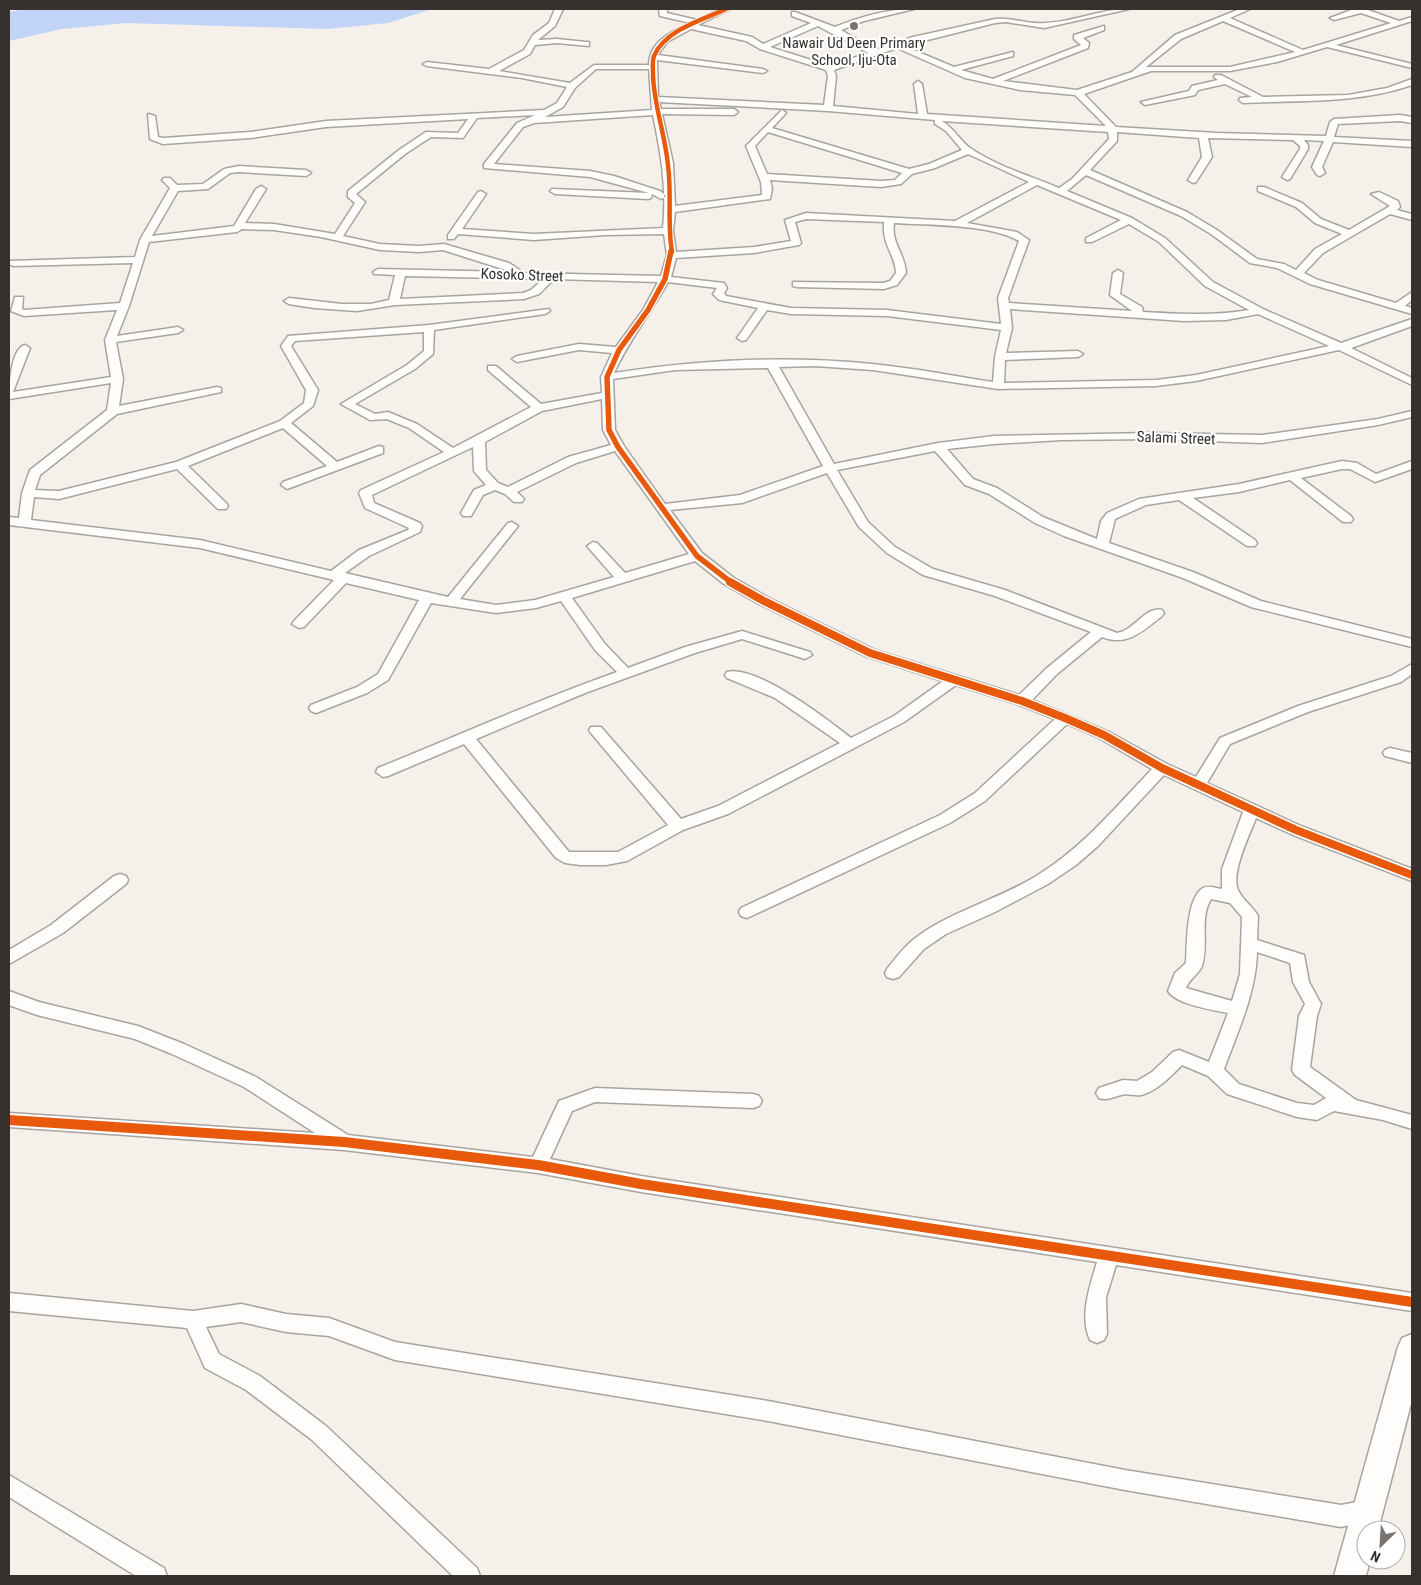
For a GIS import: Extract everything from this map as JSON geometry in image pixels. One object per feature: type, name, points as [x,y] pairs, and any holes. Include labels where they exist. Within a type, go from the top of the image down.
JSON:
[{"type":"main road","points":[[1350,1576],[1412,1347]]},
{"type":"street","points":[[489,73],[527,52],[531,43],[552,24],[559,9]]},
{"type":"street","points":[[664,9],[663,14],[749,39],[763,47],[830,69],[896,45],[997,20],[1044,26],[1125,9]]},
{"type":"street","points":[[726,9],[664,40],[653,57],[655,106],[668,162],[668,231],[672,255],[665,279],[648,310],[619,350],[607,377],[609,430],[618,447],[697,556],[729,581],[845,642],[870,653],[1022,701],[1065,718],[1104,735],[1162,768],[1296,830],[1412,875]]},
{"type":"street","points":[[835,30],[862,19],[910,9]]},
{"type":"street","points":[[1136,72],[1178,37],[1246,9]]},
{"type":"street","points":[[1334,18],[1360,9],[1398,23]]},
{"type":"street","points":[[795,14],[835,30],[874,53]]},
{"type":"street","points":[[1222,18],[1304,53]]},
{"type":"street","points":[[896,45],[952,70],[991,82],[1078,93],[1136,72],[1150,69],[1241,68],[1304,53],[1412,19]]},
{"type":"street","points":[[763,47],[816,24]]},
{"type":"street","points":[[991,82],[1085,46],[1085,43],[1078,37],[1101,28]]},
{"type":"street","points":[[531,43],[554,41],[586,44]]},
{"type":"street","points":[[1327,45],[1412,66]]},
{"type":"street","points":[[952,70],[1010,54]]},
{"type":"street","points":[[653,57],[703,65],[763,71]]},
{"type":"street","points":[[427,64],[572,86]]},
{"type":"street","points":[[560,105],[572,86],[598,66],[653,67]]},
{"type":"street","points":[[1204,68],[1225,81],[1261,98]]},
{"type":"street","points":[[830,69],[832,76],[831,111]]},
{"type":"street","points":[[1144,102],[1192,93],[1195,88],[1225,81]]},
{"type":"street","points":[[1243,100],[1261,98],[1359,97],[1384,92],[1412,82]]},
{"type":"street","points":[[918,84],[923,115]]},
{"type":"street","points":[[1059,192],[1075,181],[1083,170],[1113,141],[1112,128],[1078,93]]},
{"type":"street","points":[[671,111],[693,101]]},
{"type":"street","points":[[533,120],[607,114],[693,101],[1203,135],[1295,137],[1412,144]]},
{"type":"street","points":[[569,106],[560,105],[520,125],[496,151],[487,167],[596,175],[656,192],[667,202]]},
{"type":"street","points":[[655,106],[671,111],[811,115],[831,111],[938,122],[960,120]]},
{"type":"street","points":[[579,108],[607,114]]},
{"type":"street","points":[[151,116],[154,139],[163,142],[250,135],[326,124],[545,112],[568,116]]},
{"type":"street","points":[[555,191],[667,202],[763,199],[768,195],[765,177],[751,152],[750,146],[782,114]]},
{"type":"street","points":[[337,238],[360,202],[351,193],[402,152],[429,134],[460,136],[474,116]]},
{"type":"street","points":[[1320,173],[1317,167],[1329,140],[1333,123],[1336,120],[1400,118],[1412,120]]},
{"type":"street","points":[[938,122],[949,129],[968,151],[998,168],[1129,220],[1162,240],[1209,284],[1259,311],[1336,347],[1381,365],[1412,382]]},
{"type":"street","points":[[766,129],[808,139],[876,164],[909,172]]},
{"type":"street","points":[[1193,180],[1207,157],[1203,135]]},
{"type":"street","points":[[1287,177],[1304,150],[1304,145],[1295,137]]},
{"type":"street","points":[[765,177],[881,184],[898,182],[909,172],[932,166],[968,151]]},
{"type":"street","points":[[167,180],[175,188],[205,188],[227,171],[239,168],[306,173]]},
{"type":"street","points":[[1083,170],[1184,214],[1254,261],[1280,266],[1296,275],[1412,311]]},
{"type":"street","points":[[957,224],[1035,183]]},
{"type":"street","points":[[114,411],[117,379],[110,340],[124,306],[145,240],[175,188]]},
{"type":"street","points":[[240,226],[261,189]]},
{"type":"street","points":[[1261,189],[1299,205],[1318,221],[1348,233]]},
{"type":"street","points":[[444,247],[481,194]]},
{"type":"street","points":[[1296,275],[1319,251],[1395,207],[1395,202],[1376,194]]},
{"type":"street","points":[[1388,210],[1412,218]]},
{"type":"street","points":[[672,255],[754,250],[796,243],[790,220],[801,216],[957,224],[1007,231],[1024,238],[1003,298],[1007,328],[1000,357],[998,386]]},
{"type":"street","points":[[1089,240],[1129,220]]},
{"type":"street","points":[[797,284],[884,286],[897,282],[900,276],[900,259],[888,240],[889,221]]},
{"type":"street","points":[[145,240],[230,230],[240,226],[274,227],[380,247],[419,249],[444,247],[468,256],[505,265],[522,275]]},
{"type":"street","points":[[456,231],[534,237],[605,232],[668,231]]},
{"type":"street","points":[[13,263],[138,260]]},
{"type":"street","name":"Kosoko Street","points":[[378,272],[665,279],[720,285],[722,288],[718,294],[723,298],[764,306]]},
{"type":"street","points":[[384,315],[401,273]]},
{"type":"street","points":[[1118,274],[1115,295],[1138,309],[1138,314]]},
{"type":"street","points":[[28,493],[60,495],[180,465],[284,423],[309,404],[312,390],[286,346],[292,338],[384,315],[524,296],[536,292],[552,276]]},
{"type":"street","points":[[1397,307],[1412,295]]},
{"type":"street","points":[[19,299],[16,311],[24,313],[124,306]]},
{"type":"street","points":[[289,302],[384,315],[429,328],[545,311]]},
{"type":"street","points":[[742,338],[764,306],[791,311],[864,311],[912,315],[1007,328]]},
{"type":"street","points":[[1005,306],[1219,318],[1259,311]]},
{"type":"street","points":[[607,377],[675,367],[849,365],[998,386],[1175,382],[1358,343],[1412,322]]},
{"type":"street","points":[[429,328],[429,352],[411,367],[347,404],[374,418],[388,416],[413,426],[452,453]]},
{"type":"street","points":[[110,340],[178,330]]},
{"type":"street","points":[[517,359],[580,347],[619,350]]},
{"type":"street","points":[[9,390],[25,348]]},
{"type":"street","points":[[1000,357],[1078,354]]},
{"type":"street","points":[[772,365],[778,379],[863,524],[877,539],[907,562],[939,577],[992,591],[1101,631],[1114,638],[1121,638],[1157,613]]},
{"type":"street","points":[[492,368],[539,408]]},
{"type":"street","points":[[9,396],[117,379]]},
{"type":"street","points":[[25,522],[28,493],[34,473],[114,411],[217,390]]},
{"type":"street","points":[[299,624],[339,576],[364,553],[414,532],[416,526],[369,504],[365,493],[480,440],[539,408],[607,394]]},
{"type":"street","name":"Salami Street","points":[[830,468],[938,446],[994,440],[1150,436],[1262,439],[1378,422],[1412,414]]},
{"type":"street","points":[[284,423],[336,468]]},
{"type":"street","points":[[480,440],[480,471],[494,486],[513,495],[572,460],[618,447]]},
{"type":"street","points":[[938,446],[971,483],[993,490],[1046,524],[1188,575],[1256,604],[1412,643]]},
{"type":"street","points":[[288,485],[336,468],[378,450]]},
{"type":"street","points":[[180,465],[222,506]]},
{"type":"street","points":[[1102,544],[1107,521],[1111,516],[1142,502],[1293,477],[1342,465],[1353,466],[1375,478],[1412,465]]},
{"type":"street","points":[[663,508],[713,500],[742,498],[830,468]]},
{"type":"street","points":[[1293,477],[1347,519]]},
{"type":"street","points":[[467,513],[478,493],[494,486]]},
{"type":"street","points":[[1181,496],[1251,543]]},
{"type":"street","points":[[9,521],[200,544],[427,598],[496,609],[536,604],[697,556]]},
{"type":"street","points":[[450,603],[480,563],[512,526]]},
{"type":"street","points":[[593,546],[622,578]]},
{"type":"street","points":[[564,596],[600,646],[626,674]]},
{"type":"street","points":[[316,708],[362,690],[383,677],[427,598]]},
{"type":"street","points":[[1022,701],[1052,671],[1101,631]]},
{"type":"street","points":[[383,772],[626,674],[690,650],[742,635],[805,655]]},
{"type":"street","points":[[1199,784],[1224,742],[1303,709],[1396,679],[1412,668]]},
{"type":"street","points":[[732,675],[748,679],[785,695],[849,743]]},
{"type":"street","points":[[466,737],[566,857],[606,860],[621,857],[678,826],[723,810],[849,743],[899,719],[954,680]]},
{"type":"street","points":[[747,912],[945,819],[980,797],[1065,718]]},
{"type":"street","points":[[596,730],[678,826]]},
{"type":"street","points":[[1390,753],[1412,758]]},
{"type":"street","points":[[893,973],[918,945],[940,930],[989,908],[1042,880],[1070,862],[1093,842],[1162,768]]},
{"type":"street","points":[[1214,1071],[1238,1009],[1248,974],[1250,916],[1233,898],[1228,884],[1230,871],[1252,809]]},
{"type":"street","points":[[9,958],[57,929],[120,880]]},
{"type":"street","points":[[1233,898],[1208,892],[1203,896],[1197,922],[1194,965],[1181,978],[1176,991],[1192,998],[1238,1009]]},
{"type":"street","points":[[1248,943],[1298,959],[1300,982],[1313,1004],[1308,1016],[1301,1070],[1355,1108]]},
{"type":"street","points":[[9,998],[37,1008],[138,1033],[178,1049],[250,1082],[344,1142]]},
{"type":"street","points":[[1106,1093],[1123,1087],[1140,1088],[1158,1077],[1179,1057],[1214,1071],[1233,1089],[1297,1110],[1317,1114],[1332,1103],[1383,1113],[1412,1122]]},
{"type":"street","points":[[538,1165],[565,1106],[586,1097],[595,1095],[753,1101]]},
{"type":"street","points":[[9,1120],[344,1142],[538,1165],[661,1187],[1412,1302]]},
{"type":"street","points":[[1097,1334],[1096,1297],[1109,1256]]},
{"type":"street","points":[[9,1302],[193,1320],[242,1313],[286,1323],[329,1327],[395,1351],[768,1411],[1125,1480],[1342,1516],[1368,1511]]},
{"type":"street","points":[[193,1320],[212,1361],[253,1383],[319,1434],[469,1576]]},
{"type":"street","points":[[9,1485],[156,1576]]},
{"type":"water","points":[[23,9],[432,9],[388,23],[327,29],[126,23],[62,29],[9,41],[9,12]]},
{"type":"cycle path","points":[[726,9],[673,34],[664,40],[653,57],[654,99],[668,163],[671,199],[668,231],[672,255],[665,279],[648,310],[619,350],[607,377],[609,430],[618,447],[697,556],[729,581],[762,600],[870,653],[1022,701],[1065,718],[1104,735],[1162,768],[1296,830],[1412,875]]},
{"type":"cycle path","points":[[9,1120],[344,1142],[538,1165],[641,1184],[1412,1302]]},
{"type":"place","name":"Nawair Ud Deen Primary School, Iju-Ota","points":[[854,26]]}]
